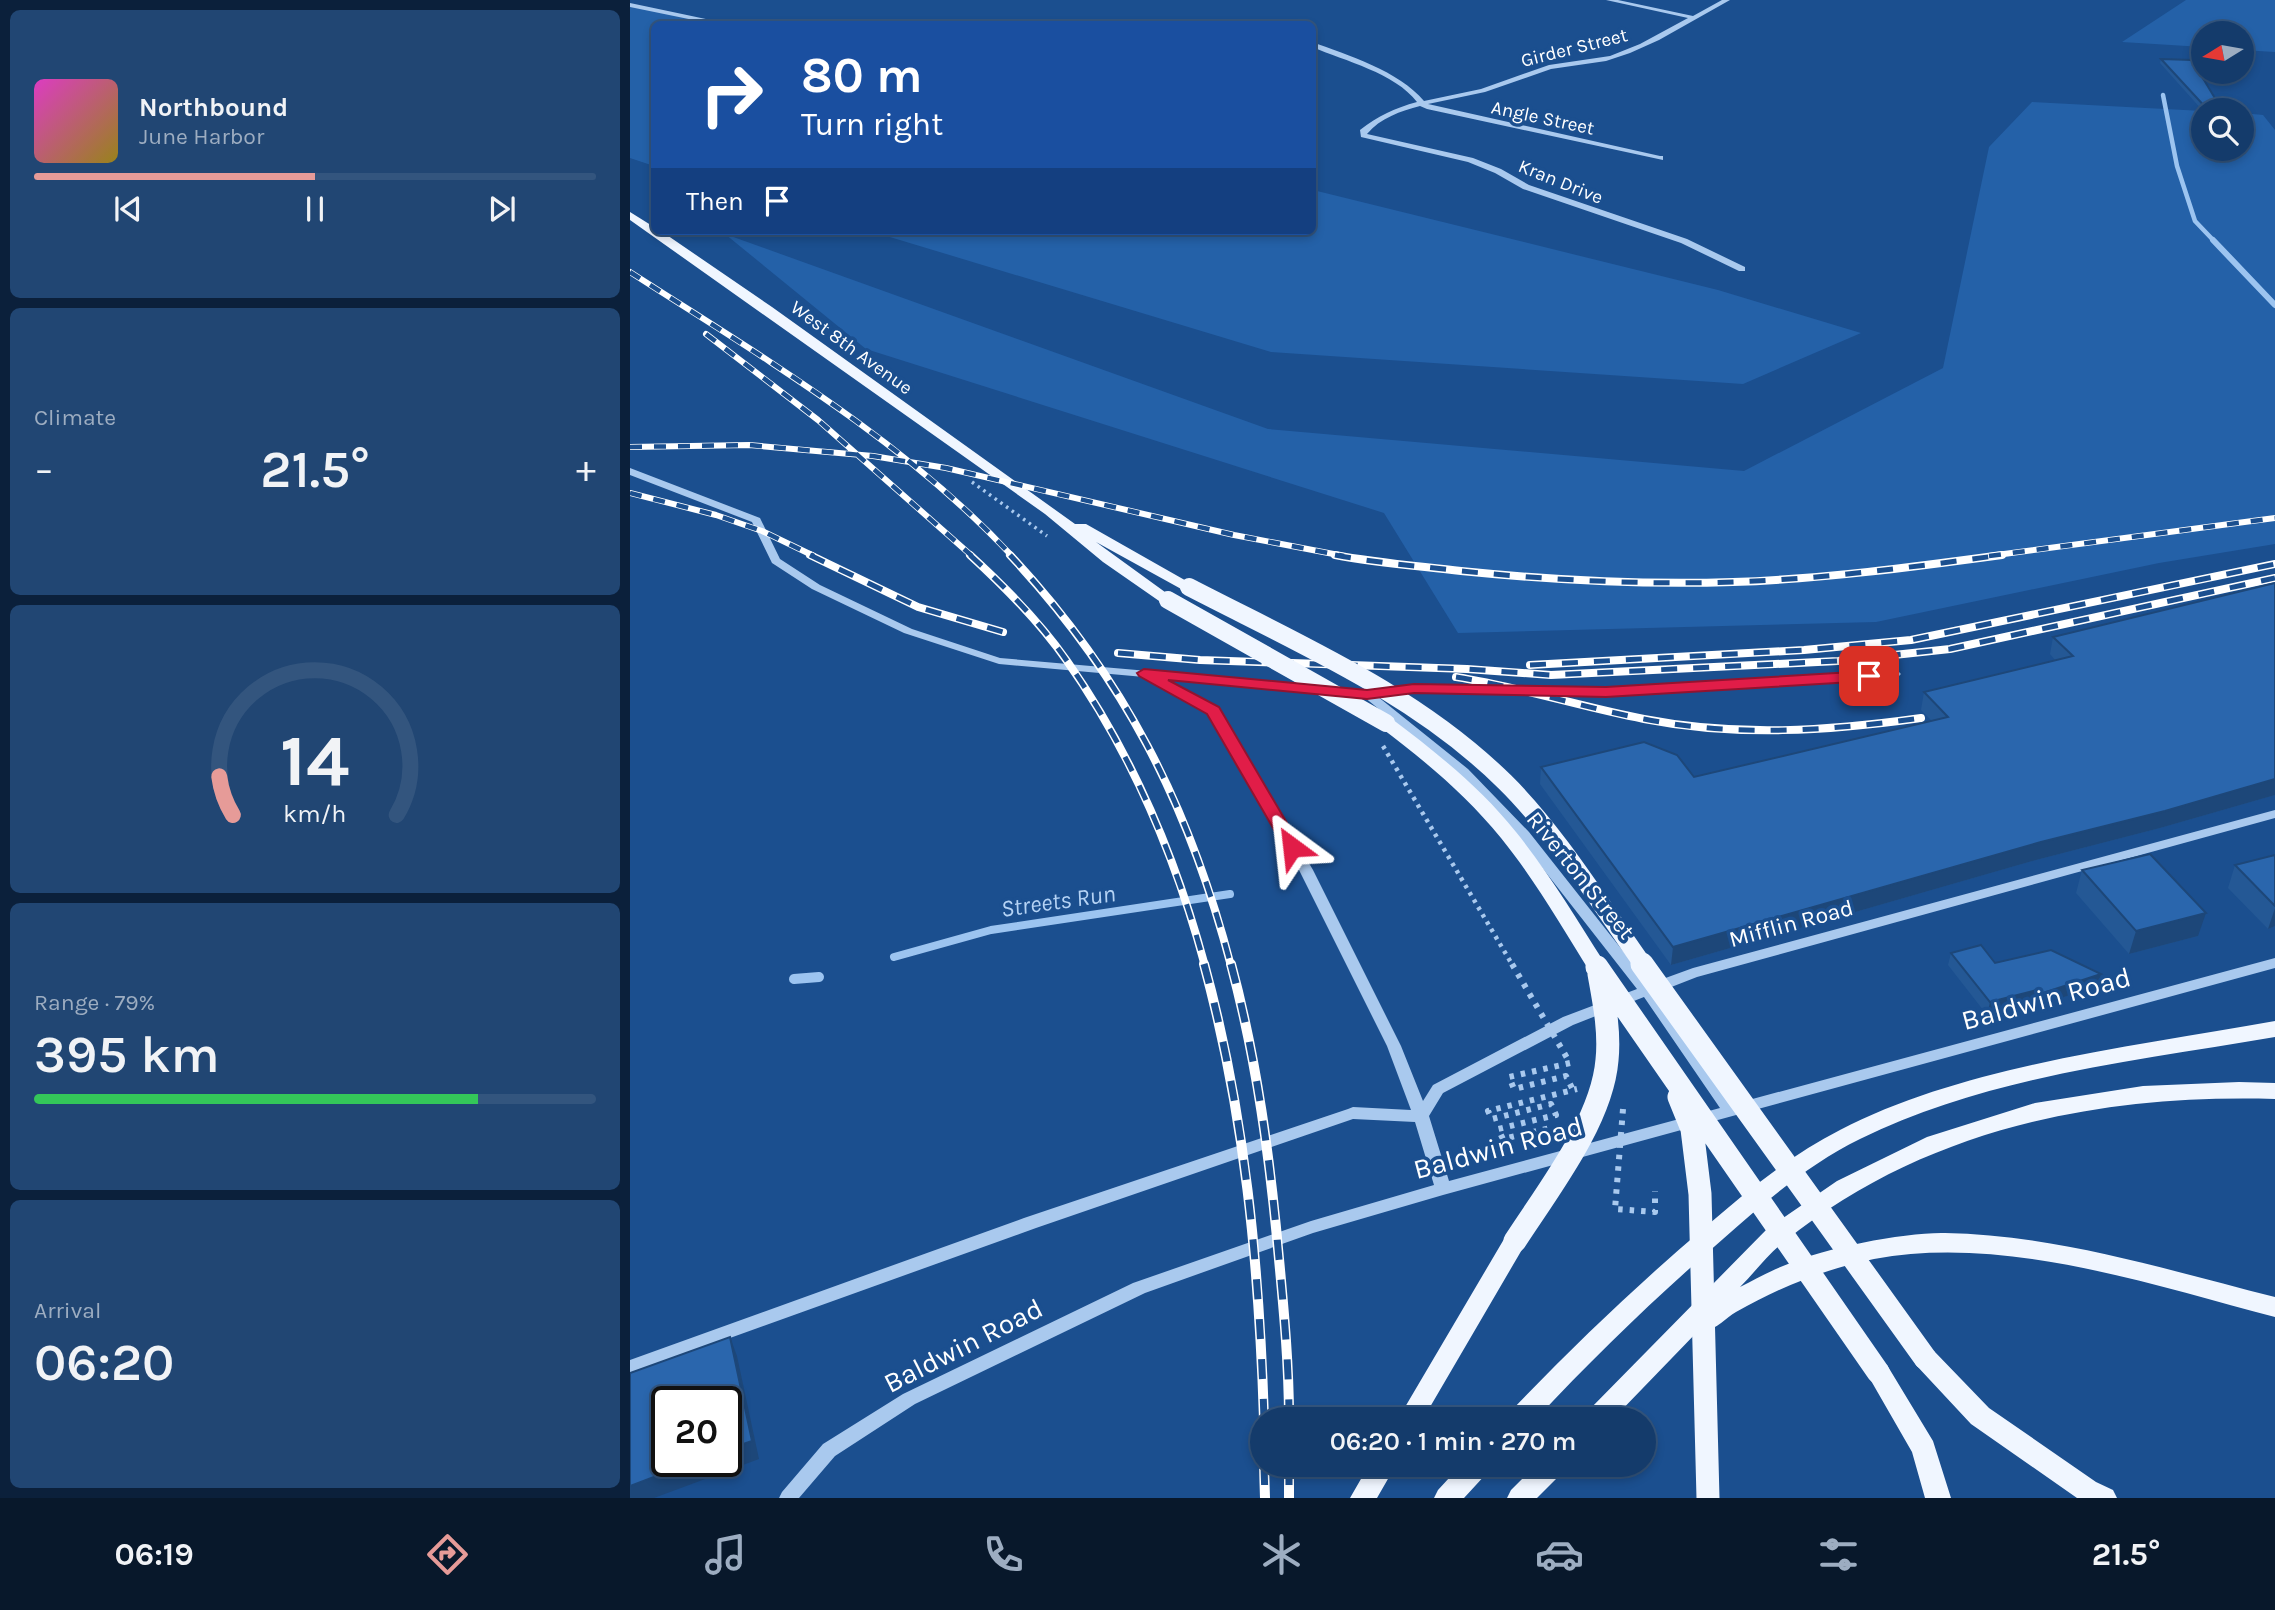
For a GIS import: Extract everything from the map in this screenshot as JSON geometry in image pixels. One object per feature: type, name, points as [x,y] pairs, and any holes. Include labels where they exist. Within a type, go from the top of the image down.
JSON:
[{"type":"main road","name":"West 8th Avenue","points":[[630,215],[651,229]]},
{"type":"main road","name":"West 8th Avenue","points":[[659,235],[1050,511]]},
{"type":"main road","points":[[1050,511],[1382,689],[1443,730],[1505,782],[1562,852],[1925,1358],[1980,1416],[2087,1490],[2104,1498]]},
{"type":"main road","points":[[1050,511],[1108,559],[1168,600],[1385,723],[1428,755],[1494,818],[1543,882],[1597,967],[1878,1372],[1924,1449],[1938,1498]]},
{"type":"main road","points":[[1417,1407],[1579,1136],[1605,1074],[1607,1024],[1597,967]]},
{"type":"main road","points":[[1532,1407],[1647,1289],[1804,1159],[1868,1125],[1952,1094],[2063,1067],[2275,1029]]},
{"type":"main road","points":[[1665,1065],[1692,1129],[1700,1194],[1708,1498]]},
{"type":"main road","points":[[1609,1407],[1775,1237],[1844,1187],[1935,1143],[2035,1111],[2143,1094],[2275,1091]]},
{"type":"main road","points":[[1645,1369],[1725,1306],[1797,1270],[1874,1250],[1942,1242],[2016,1248],[2119,1267],[2275,1307]]},
{"type":"main road","points":[[1363,1498],[1376,1477]]},
{"type":"main road","points":[[1447,1498],[1467,1477]]},
{"type":"main road","points":[[1520,1498],[1541,1477]]},
{"type":"street","points":[[1609,0],[1691,17]]},
{"type":"street","name":"Girder Street","points":[[1420,103],[1479,92],[1544,68],[1609,58],[1660,38],[1691,17],[1727,0]]},
{"type":"street","points":[[630,5],[706,21]]},
{"type":"street","name":"Angle Street","points":[[1316,46],[1373,69],[1410,89],[1420,103],[1513,127],[1660,158]]},
{"type":"street","name":"Kran Drive","points":[[1420,103],[1399,108],[1367,127],[1364,135],[1470,160],[1527,187],[1646,227],[1742,269]]},
{"type":"street","points":[[1144,673],[1367,694],[1414,689],[1606,692],[1895,674]]},
{"type":"street","points":[[1144,673],[1213,711],[1306,870],[1394,1046],[1421,1116],[1443,1189]]},
{"type":"street","name":"Riverton Street","points":[[1367,694],[1464,772],[1524,835],[1647,991],[1730,1111]]},
{"type":"street","name":"Mifflin Road","points":[[1421,1116],[1438,1089],[1568,1021],[1693,973],[2275,814]]},
{"type":"street","name":"Baldwin Road","points":[[788,1498],[829,1450],[909,1399],[1139,1288],[1311,1227],[1443,1189],[2275,963]]},
{"type":"street","points":[[630,1367],[1030,1223],[1353,1113],[1421,1116]]},
{"type":"lane","points":[[630,471],[756,520],[776,561],[816,587],[908,631],[999,661],[1144,673]]},
{"type":"path","points":[[1377,741],[1387,748],[1570,1063],[1509,1077],[1514,1089],[1566,1076],[1573,1090]]},
{"type":"path","points":[[1550,1128],[1503,1139],[1498,1129],[1556,1115],[1552,1104],[1492,1119],[1488,1111],[1586,1086]]},
{"type":"path","points":[[1623,1103],[1615,1209],[1654,1212],[1655,1191]]},
{"type":"shaded area","points":[[2186,0],[2275,0],[2275,52],[2254,51],[2254,21],[2191,21],[2191,46],[2122,42]]},
{"type":"shaded area","points":[[630,4],[702,21],[651,21],[651,165],[630,158]]},
{"type":"shaded area","points":[[2032,102],[2191,110],[2191,161],[2254,161],[2254,114],[2263,115],[2275,130],[2275,544],[2159,563],[1876,622],[1458,633],[1384,513],[866,349],[726,235],[1268,429],[1744,471],[1943,368],[1989,147]]},
{"type":"shaded area","points":[[1316,191],[1718,290],[1861,333],[1743,384],[1271,352],[883,235],[1316,235]]},
{"type":"building","points":[[2161,59],[2191,60],[2191,84],[2206,84],[2215,98],[2197,98]]},
{"type":"building","points":[[2275,583],[2275,779],[2165,811],[2041,842],[1673,947],[1541,767],[1644,742],[1677,755],[1694,777],[1948,717],[1924,692],[2073,656],[2053,637]]},
{"type":"building","points":[[2150,854],[2206,913],[2136,931],[2082,870]]},
{"type":"building","points":[[2275,855],[2275,906],[2235,865]]},
{"type":"building","points":[[1981,945],[1995,963],[2051,950],[2101,974],[2040,994],[2037,990],[1990,1002],[1951,953]]},
{"type":"building","points":[[730,1337],[740,1386],[651,1386],[651,1477],[654,1477],[630,1486],[630,1373]]},
{"type":"building","points":[[742,1394],[752,1441],[742,1444]]},
{"type":"waterway","points":[[2163,95],[2177,166],[2195,221],[2215,242]]},
{"type":"waterway","points":[[2213,240],[2275,305]]},
{"type":"waterway","name":"Streets Run","points":[[894,957],[991,930],[1230,894]]},
{"type":"waterway","name":"Streets Run","points":[[794,979],[819,977]]},
{"type":"railway","points":[[630,272],[830,402],[908,462]]},
{"type":"railway","points":[[706,334],[818,420],[857,455]]},
{"type":"railway","points":[[630,447],[749,445],[857,455]]},
{"type":"railway","points":[[857,455],[908,462]]},
{"type":"railway","points":[[857,455],[972,556]]},
{"type":"railway","points":[[908,462],[946,468],[1234,535],[1344,556]]},
{"type":"railway","points":[[908,462],[970,514],[1012,556]]},
{"type":"railway","points":[[630,493],[716,515],[762,531],[814,556]]},
{"type":"railway","points":[[1989,556],[2275,518]]},
{"type":"railway","points":[[810,555],[918,607],[1003,632]]},
{"type":"railway","points":[[970,555],[1009,592],[1045,632],[1067,661],[1111,732],[1131,769],[1165,846],[1205,966]]},
{"type":"railway","points":[[1010,555],[1051,601],[1087,648],[1148,746],[1195,851],[1231,966]]},
{"type":"railway","points":[[1335,555],[1495,574],[1665,583],[1800,578],[2002,555]]},
{"type":"railway","points":[[1530,665],[1804,650],[1911,640],[2275,564]]},
{"type":"railway","points":[[1118,653],[1200,660],[1467,669],[1551,675],[1838,661],[1950,649],[2275,578]]},
{"type":"railway","points":[[1456,677],[1644,719],[1713,728],[1817,729],[1921,718]]},
{"type":"railway","points":[[1204,964],[1230,1077],[1248,1190],[1264,1407]]},
{"type":"railway","points":[[1231,964],[1248,1037],[1267,1147],[1284,1319],[1289,1407]]},
{"type":"railway","points":[[1264,1477],[1265,1498]]},
{"type":"railway","points":[[1289,1477],[1289,1498]]},
{"type":"route","points":[[1292,847],[1213,711],[1144,673],[1367,694],[1414,689],[1606,692],[1869,676]]}]
